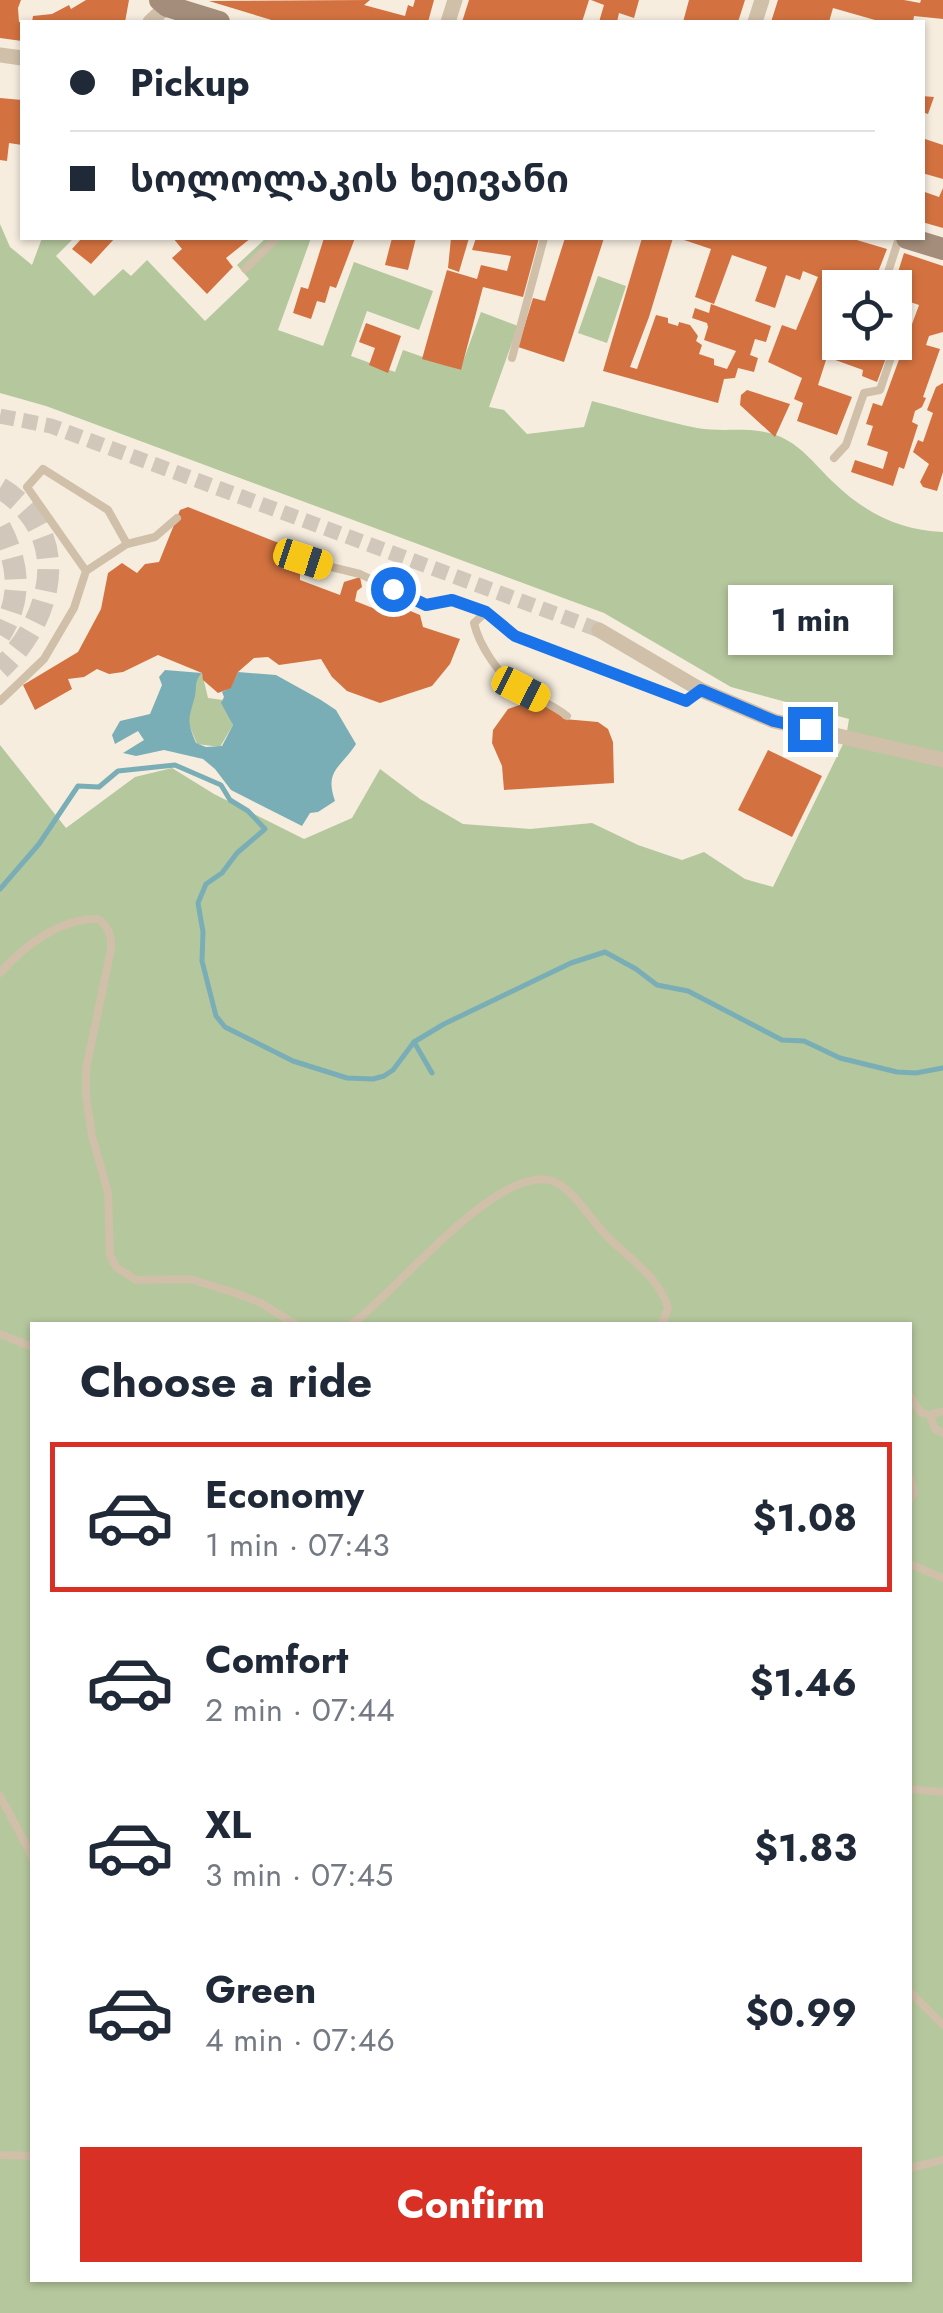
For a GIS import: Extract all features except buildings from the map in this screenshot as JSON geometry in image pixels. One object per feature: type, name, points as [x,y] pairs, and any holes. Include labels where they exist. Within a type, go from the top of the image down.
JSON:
[{"type":"main road","points":[[159,10],[209,20]]},
{"type":"main road","points":[[914,240],[943,249]]},
{"type":"street","points":[[599,630],[701,690],[774,721],[943,760]]},
{"type":"lane","points":[[246,269],[275,240]]},
{"type":"lane","points":[[512,358],[543,240]]},
{"type":"lane","points":[[889,270],[898,240]]},
{"type":"lane","points":[[834,458],[846,445],[864,393],[880,390],[890,360]]},
{"type":"lane","points":[[86,571],[28,487],[44,469],[108,510],[127,544]]},
{"type":"lane","points":[[0,701],[44,659],[74,608],[86,571],[127,544],[155,536],[178,518]]},
{"type":"lane","points":[[286,556],[360,574],[426,605],[452,600],[486,612],[515,636],[686,701],[701,690]]},
{"type":"lane","points":[[486,612],[474,623],[477,638],[504,674],[513,684],[567,716]]},
{"type":"lane","points":[[0,973],[24,949],[51,932],[87,918],[105,924],[112,939],[111,949],[86,1069],[86,1096],[92,1136],[108,1192],[110,1255],[116,1267],[136,1280],[190,1279],[261,1303],[291,1322]]},
{"type":"lane","points":[[354,1322],[392,1291],[470,1214],[500,1193],[544,1179],[558,1183],[617,1247],[650,1276],[668,1308],[663,1322]]},
{"type":"lane","points":[[0,1334],[30,1346]]},
{"type":"lane","points":[[912,1399],[920,1412],[930,1415],[943,1411]]},
{"type":"lane","points":[[930,1415],[935,1429],[943,1433]]},
{"type":"lane","points":[[912,1565],[943,1578]]},
{"type":"lane","points":[[912,1789],[943,1792]]},
{"type":"lane","points":[[0,1796],[30,1852]]},
{"type":"lane","points":[[912,1994],[943,2026]]},
{"type":"lane","points":[[0,2155],[30,2156]]},
{"type":"lane","points":[[912,2168],[943,2160]]},
{"type":"green space","points":[[0,224],[10,247],[32,265],[41,240],[72,240],[56,256],[94,296],[123,269],[131,276],[147,260],[205,321],[249,279],[237,265],[264,240],[310,240],[278,330],[323,346],[354,262],[433,291],[419,330],[367,311],[351,356],[395,372],[403,350],[460,370],[481,312],[518,326],[489,407],[504,410],[527,434],[584,427],[592,401],[697,428],[771,433],[796,446],[870,511],[912,528],[943,532],[943,2313],[0,2313],[0,745],[66,828],[135,777],[172,768],[214,794],[304,839],[352,818],[380,769],[463,824],[530,829],[592,823],[682,860],[704,852],[745,879],[773,887],[846,738],[849,719],[731,687],[604,613],[46,406],[0,393]]},
{"type":"green space","points":[[598,276],[626,286],[607,343],[578,333]]},
{"type":"green space","points":[[202,673],[208,698],[223,700],[233,725],[220,747],[197,744],[188,722],[195,681]]},
{"type":"water","points":[[165,670],[202,673],[197,681],[190,724],[196,743],[206,747],[222,746],[233,725],[221,703],[222,692],[231,687],[238,672],[276,675],[336,710],[356,744],[333,776],[335,801],[310,813],[302,826],[231,790],[203,759],[164,750],[136,756],[123,753],[144,740],[138,731],[115,744],[112,735],[120,721],[150,714],[162,685],[159,677]]},
{"type":"waterway","points":[[0,889],[39,844],[78,786],[99,787],[118,771],[175,765],[221,785],[230,800],[248,811],[265,829],[206,884],[198,903],[202,961],[216,1016],[225,1027],[293,1061],[347,1078],[384,1076],[414,1042],[444,1024],[571,963],[605,952],[657,985],[688,991],[782,1040],[804,1041],[840,1058],[897,1072],[943,1068]]},
{"type":"waterway","points":[[414,1042],[432,1073]]},
{"type":"tunnel","points":[[0,416],[51,426],[599,630]]},
{"type":"tunnel","points":[[0,488],[23,507],[39,528],[47,552],[48,576],[33,626],[0,669]]},
{"type":"tunnel","points":[[0,527],[16,581],[12,608],[0,635]]},
{"type":"route","points":[[393,589],[426,605],[452,600],[486,612],[515,636],[686,701],[701,690],[774,721],[810,729]]}]
